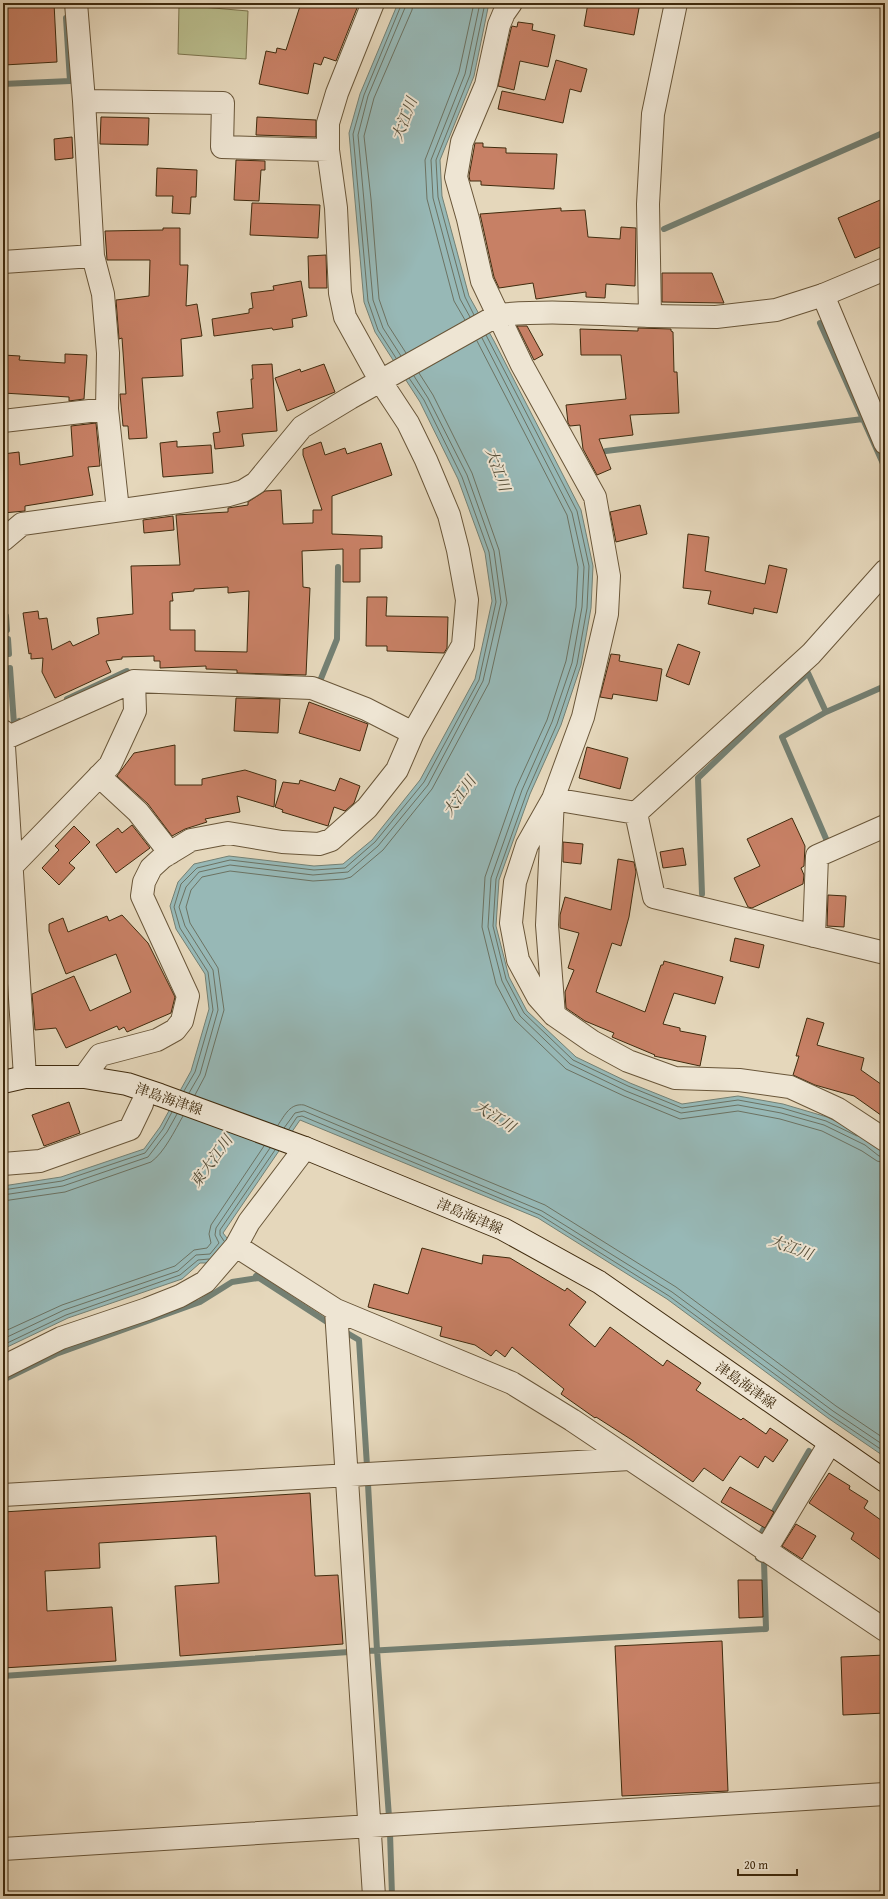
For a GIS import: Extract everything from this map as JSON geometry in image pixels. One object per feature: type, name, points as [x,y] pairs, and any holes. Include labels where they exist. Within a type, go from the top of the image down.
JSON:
[{"type":"street","points":[[76,3],[84,101],[93,256],[103,294],[108,353],[107,409],[118,510]]},
{"type":"street","points":[[84,1077],[100,1055],[157,1040],[175,1030],[182,1020],[188,996],[142,896],[144,882],[151,868],[170,853],[191,840],[228,834],[282,842],[320,844],[331,840],[367,808],[397,770],[413,733],[463,645],[467,600],[458,550],[449,515],[426,460],[386,379],[345,317],[340,293],[336,208],[328,150],[328,122],[337,93],[373,3]]},
{"type":"street","points":[[511,3],[504,13],[500,26],[486,85],[462,142],[456,178],[468,219],[482,281],[495,316],[595,497],[609,576],[607,614],[583,717],[553,799],[527,845],[515,882],[511,922],[518,960],[538,997],[554,1015],[593,1042],[628,1061],[676,1078],[739,1080],[790,1088],[838,1109],[885,1140]]},
{"type":"street","points":[[650,316],[648,204],[653,114],[676,3]]},
{"type":"street","points":[[84,101],[223,103],[222,148],[328,150]]},
{"type":"street","points":[[3,262],[93,256]]},
{"type":"street","points":[[3,540],[12,525],[229,495],[243,491],[256,483],[302,427],[495,316],[520,313],[581,313],[716,317],[776,310],[823,295],[885,269]]},
{"type":"street","points":[[823,295],[885,443]]},
{"type":"street","points":[[3,421],[107,409]]},
{"type":"street","points":[[636,813],[811,654],[885,572]]},
{"type":"street","points":[[4,739],[134,680],[312,688],[366,709],[413,733]]},
{"type":"street","points":[[11,868],[110,765],[135,711],[134,680]]},
{"type":"street","points":[[3,731],[11,868],[10,958],[25,1077]]},
{"type":"street","points":[[99,776],[138,812],[170,853]]},
{"type":"street","points":[[553,799],[636,813]]},
{"type":"street","points":[[553,799],[547,925],[554,1015]]},
{"type":"street","points":[[636,813],[654,897],[885,954]]},
{"type":"street","points":[[814,936],[818,856],[885,826]]},
{"type":"street","name":"津島海津線","points":[[3,1082],[25,1077],[84,1077],[108,1080],[151,1099],[300,1146],[503,1229],[598,1282],[885,1481]]},
{"type":"street","points":[[3,1164],[40,1161],[130,1129],[151,1099]]},
{"type":"street","points":[[3,1367],[60,1338],[147,1310],[180,1296],[205,1282],[236,1246],[249,1222],[300,1146]]},
{"type":"street","points":[[236,1246],[336,1310],[512,1383],[572,1420],[765,1551],[885,1630]]},
{"type":"street","points":[[336,1310],[374,1896]]},
{"type":"street","points":[[765,1551],[830,1443]]},
{"type":"street","points":[[3,1495],[630,1459]]},
{"type":"street","points":[[3,1849],[885,1794]]},
{"type":"green space","points":[[179,5],[248,11],[246,59],[178,54]]},
{"type":"water","points":[[398,3],[489,3],[474,76],[440,160],[442,196],[469,296],[494,341],[581,510],[593,566],[591,608],[581,665],[561,725],[530,794],[499,880],[496,926],[509,977],[527,1011],[576,1057],[630,1083],[682,1104],[738,1096],[783,1104],[827,1117],[870,1138],[885,1149],[885,1457],[828,1418],[667,1299],[538,1218],[300,1120],[223,1233],[231,1243],[214,1263],[200,1263],[182,1279],[68,1318],[3,1349],[3,1186],[61,1177],[144,1149],[160,1127],[191,1071],[209,1009],[205,974],[176,929],[170,906],[178,882],[194,864],[229,856],[314,866],[343,864],[372,840],[420,780],[475,679],[492,601],[485,553],[458,479],[420,402],[375,332],[364,302],[349,133],[360,94]]},
{"type":"building","points":[[3,3],[54,3],[57,62],[4,65]]},
{"type":"building","points":[[301,3],[359,3],[336,61],[324,57],[321,65],[314,63],[308,94],[259,84],[266,51],[276,53],[277,48],[286,50]]},
{"type":"building","points":[[588,3],[640,3],[634,35],[584,26]]},
{"type":"building","points":[[518,22],[533,24],[532,30],[555,35],[548,67],[520,61],[514,90],[498,86],[511,29],[512,26],[517,27]]},
{"type":"building","points":[[556,60],[587,69],[581,92],[570,89],[563,123],[498,109],[502,91],[545,100]]},
{"type":"building","points":[[101,117],[149,118],[148,145],[100,144]]},
{"type":"building","points":[[257,117],[316,120],[316,137],[256,135]]},
{"type":"building","points":[[72,137],[73,158],[55,160],[54,139]]},
{"type":"building","points":[[475,143],[483,143],[483,147],[506,148],[506,153],[557,154],[554,189],[481,185],[481,181],[470,181],[469,176]]},
{"type":"building","points":[[236,160],[265,161],[265,170],[261,170],[259,201],[234,200]]},
{"type":"building","points":[[157,168],[197,170],[196,197],[191,197],[190,214],[172,213],[173,196],[156,196]]},
{"type":"building","points":[[885,198],[885,245],[855,258],[838,218]]},
{"type":"building","points":[[252,203],[320,205],[318,238],[250,235]]},
{"type":"building","points":[[561,208],[561,211],[585,210],[588,237],[620,239],[621,227],[636,228],[635,286],[606,284],[605,298],[586,297],[586,292],[536,299],[533,283],[499,288],[494,277],[480,214]]},
{"type":"building","points":[[163,228],[180,228],[180,265],[188,265],[186,306],[197,304],[202,336],[181,339],[183,376],[142,378],[147,438],[129,439],[128,426],[123,426],[120,394],[126,394],[122,338],[119,339],[116,300],[149,296],[150,260],[107,260],[105,231],[163,230]]},
{"type":"building","points":[[326,255],[327,288],[309,288],[308,256]]},
{"type":"building","points":[[662,273],[712,273],[724,303],[662,302]]},
{"type":"building","points":[[301,281],[307,316],[292,319],[293,327],[273,330],[272,328],[214,336],[212,319],[249,313],[249,309],[253,308],[251,293],[274,290],[273,286]]},
{"type":"building","points":[[517,326],[527,326],[543,355],[534,360]]},
{"type":"building","points":[[638,328],[671,329],[673,332],[674,372],[677,372],[679,413],[630,415],[633,435],[599,439],[611,469],[597,475],[583,449],[580,425],[570,426],[568,423],[566,405],[626,399],[621,355],[581,355],[580,329],[638,331]]},
{"type":"building","points":[[65,354],[87,355],[84,399],[69,401],[69,397],[3,393],[3,355],[20,356],[19,360],[65,363]]},
{"type":"building","points":[[272,364],[277,431],[242,434],[244,446],[215,449],[213,433],[220,432],[217,412],[253,408],[251,379],[253,379],[252,365]]},
{"type":"building","points":[[324,364],[335,392],[287,411],[275,378],[300,369],[301,372]]},
{"type":"building","points":[[96,423],[100,466],[88,467],[93,495],[25,506],[25,511],[3,513],[3,454],[19,452],[20,465],[73,456],[71,426]]},
{"type":"building","points":[[177,441],[177,447],[211,445],[213,473],[163,477],[160,443]]},
{"type":"building","points":[[321,442],[325,455],[345,448],[347,454],[381,443],[392,475],[332,496],[332,534],[382,536],[382,548],[360,549],[360,582],[343,582],[343,549],[302,551],[303,587],[310,588],[306,675],[237,673],[237,670],[206,669],[206,666],[160,668],[160,661],[154,661],[154,656],[122,657],[122,659],[106,661],[111,672],[55,698],[42,672],[43,658],[31,659],[31,653],[29,654],[23,613],[38,611],[39,619],[47,618],[52,650],[70,641],[73,646],[99,634],[97,618],[133,614],[131,566],[180,565],[176,515],[228,512],[228,508],[248,505],[248,502],[265,491],[281,490],[283,524],[313,523],[313,510],[322,510],[303,455],[303,449]],"holes":[[[228,587],[228,593],[249,591],[247,652],[195,651],[195,630],[170,630],[170,601],[173,601],[172,593],[194,591],[194,589]]]},
{"type":"building","points":[[640,505],[647,534],[616,542],[610,512]]},
{"type":"building","points":[[173,516],[174,530],[144,533],[143,520]]},
{"type":"building","points":[[688,534],[709,537],[705,571],[765,584],[769,565],[787,569],[777,613],[754,608],[753,614],[708,604],[711,591],[683,588]]},
{"type":"building","points":[[367,597],[387,597],[386,616],[448,617],[447,648],[444,653],[387,651],[387,646],[366,646]]},
{"type":"building","points":[[678,644],[700,652],[689,685],[666,676]]},
{"type":"building","points":[[611,654],[620,655],[619,661],[662,669],[657,701],[613,694],[612,699],[600,697]]},
{"type":"building","points":[[236,698],[280,699],[278,733],[234,731]]},
{"type":"building","points":[[309,702],[368,724],[360,751],[299,733]]},
{"type":"building","points":[[175,745],[175,785],[202,785],[202,779],[245,770],[276,780],[274,807],[237,796],[240,812],[205,819],[207,822],[185,829],[172,836],[148,804],[117,776],[134,753]]},
{"type":"building","points":[[587,747],[628,758],[620,789],[579,778]]},
{"type":"building","points":[[340,778],[360,786],[354,803],[345,811],[334,807],[328,826],[282,812],[283,810],[275,807],[283,782],[299,784],[300,780],[335,791]]},
{"type":"building","points":[[792,818],[805,846],[804,866],[801,868],[804,875],[803,884],[752,908],[748,907],[734,878],[760,866],[747,839]]},
{"type":"building","points":[[132,825],[150,848],[116,873],[96,845],[118,828],[122,833]]},
{"type":"building","points":[[74,826],[90,842],[69,863],[75,868],[59,885],[42,868],[59,850],[55,846]]},
{"type":"building","points":[[563,842],[583,844],[581,864],[563,862]]},
{"type":"building","points":[[683,848],[686,865],[663,868],[660,852]]},
{"type":"building","points":[[618,859],[634,862],[636,872],[629,917],[621,946],[612,943],[596,992],[645,1012],[661,965],[663,965],[664,961],[723,977],[715,1004],[674,993],[663,1024],[680,1028],[680,1031],[706,1036],[700,1066],[654,1056],[655,1055],[612,1037],[614,1033],[585,1021],[566,1008],[565,992],[574,970],[568,968],[579,933],[560,928],[560,915],[565,897],[611,910]]},
{"type":"building","points":[[828,895],[846,896],[844,927],[827,926]]},
{"type":"building","points":[[122,915],[148,943],[175,997],[171,1013],[127,1032],[124,1027],[119,1030],[117,1026],[66,1048],[56,1028],[35,1030],[32,994],[74,976],[90,1011],[131,992],[116,954],[66,974],[49,931],[49,924],[63,918],[68,932],[107,916],[109,921]]},
{"type":"building","points":[[735,938],[764,945],[759,968],[730,961]]},
{"type":"building","points":[[807,1018],[824,1023],[817,1045],[864,1058],[861,1070],[885,1087],[885,1118],[854,1096],[815,1085],[793,1075],[799,1056],[796,1056]]},
{"type":"building","points":[[69,1102],[80,1133],[44,1146],[32,1115]]},
{"type":"building","points":[[422,1248],[482,1264],[483,1255],[510,1258],[565,1291],[567,1288],[586,1302],[569,1325],[595,1347],[610,1327],[663,1366],[667,1360],[701,1383],[696,1390],[741,1420],[743,1418],[766,1434],[770,1428],[788,1440],[773,1462],[765,1456],[758,1468],[740,1456],[723,1481],[704,1468],[693,1482],[561,1394],[564,1389],[512,1347],[505,1357],[496,1350],[491,1356],[475,1345],[440,1336],[442,1327],[368,1307],[374,1284],[408,1294]]},
{"type":"building","points":[[829,1473],[850,1486],[849,1489],[868,1501],[864,1508],[885,1523],[885,1563],[851,1539],[854,1533],[809,1503]]},
{"type":"building","points":[[730,1487],[774,1512],[765,1528],[721,1502]]},
{"type":"building","points":[[310,1493],[315,1576],[338,1575],[343,1644],[180,1656],[175,1586],[219,1583],[216,1536],[99,1543],[100,1568],[45,1571],[47,1611],[112,1607],[116,1661],[3,1668],[3,1512]]},
{"type":"building","points":[[796,1524],[816,1536],[802,1559],[782,1546]]},
{"type":"building","points":[[738,1580],[762,1580],[763,1617],[739,1618]]},
{"type":"building","points":[[722,1641],[728,1791],[622,1796],[615,1646]]},
{"type":"building","points":[[885,1655],[885,1713],[843,1715],[841,1657]]},
{"type":"waterway","points":[[3,84],[70,81],[66,18]]},
{"type":"waterway","points":[[664,229],[885,132]]},
{"type":"waterway","points":[[820,323],[885,468]]},
{"type":"waterway","points":[[606,451],[863,419]]},
{"type":"waterway","points":[[3,563],[5,596]]},
{"type":"waterway","points":[[314,680],[320,681],[337,639],[338,567]]},
{"type":"waterway","points":[[6,616],[7,630]]},
{"type":"waterway","points":[[8,639],[9,654]]},
{"type":"waterway","points":[[10,668],[14,724],[19,721]]},
{"type":"waterway","points":[[67,699],[127,671]]},
{"type":"waterway","points":[[702,894],[698,778],[808,673],[826,712]]},
{"type":"waterway","points":[[827,841],[782,737],[826,712],[885,686]]},
{"type":"waterway","points":[[256,1276],[327,1322]]},
{"type":"waterway","points":[[3,1380],[56,1354],[200,1302],[232,1282],[258,1278]]},
{"type":"waterway","points":[[347,1333],[359,1340],[367,1466]]},
{"type":"waterway","points":[[762,1532],[809,1451]]},
{"type":"waterway","points":[[368,1484],[377,1650],[389,1817]]},
{"type":"waterway","points":[[367,1651],[766,1629],[764,1561],[758,1558]]},
{"type":"waterway","points":[[3,1676],[349,1652]]},
{"type":"waterway","points":[[390,1833],[392,1896]]},
{"type":"water label","name":"大江川","points":[[404,119]]},
{"type":"water label","name":"大江川","points":[[498,469]]},
{"type":"water label","name":"大江川","points":[[459,796]]},
{"type":"water label","name":"大江川","points":[[495,1116]]},
{"type":"water label","name":"東大江川","points":[[211,1161]]},
{"type":"water label","name":"大江川","points":[[791,1247]]}]
